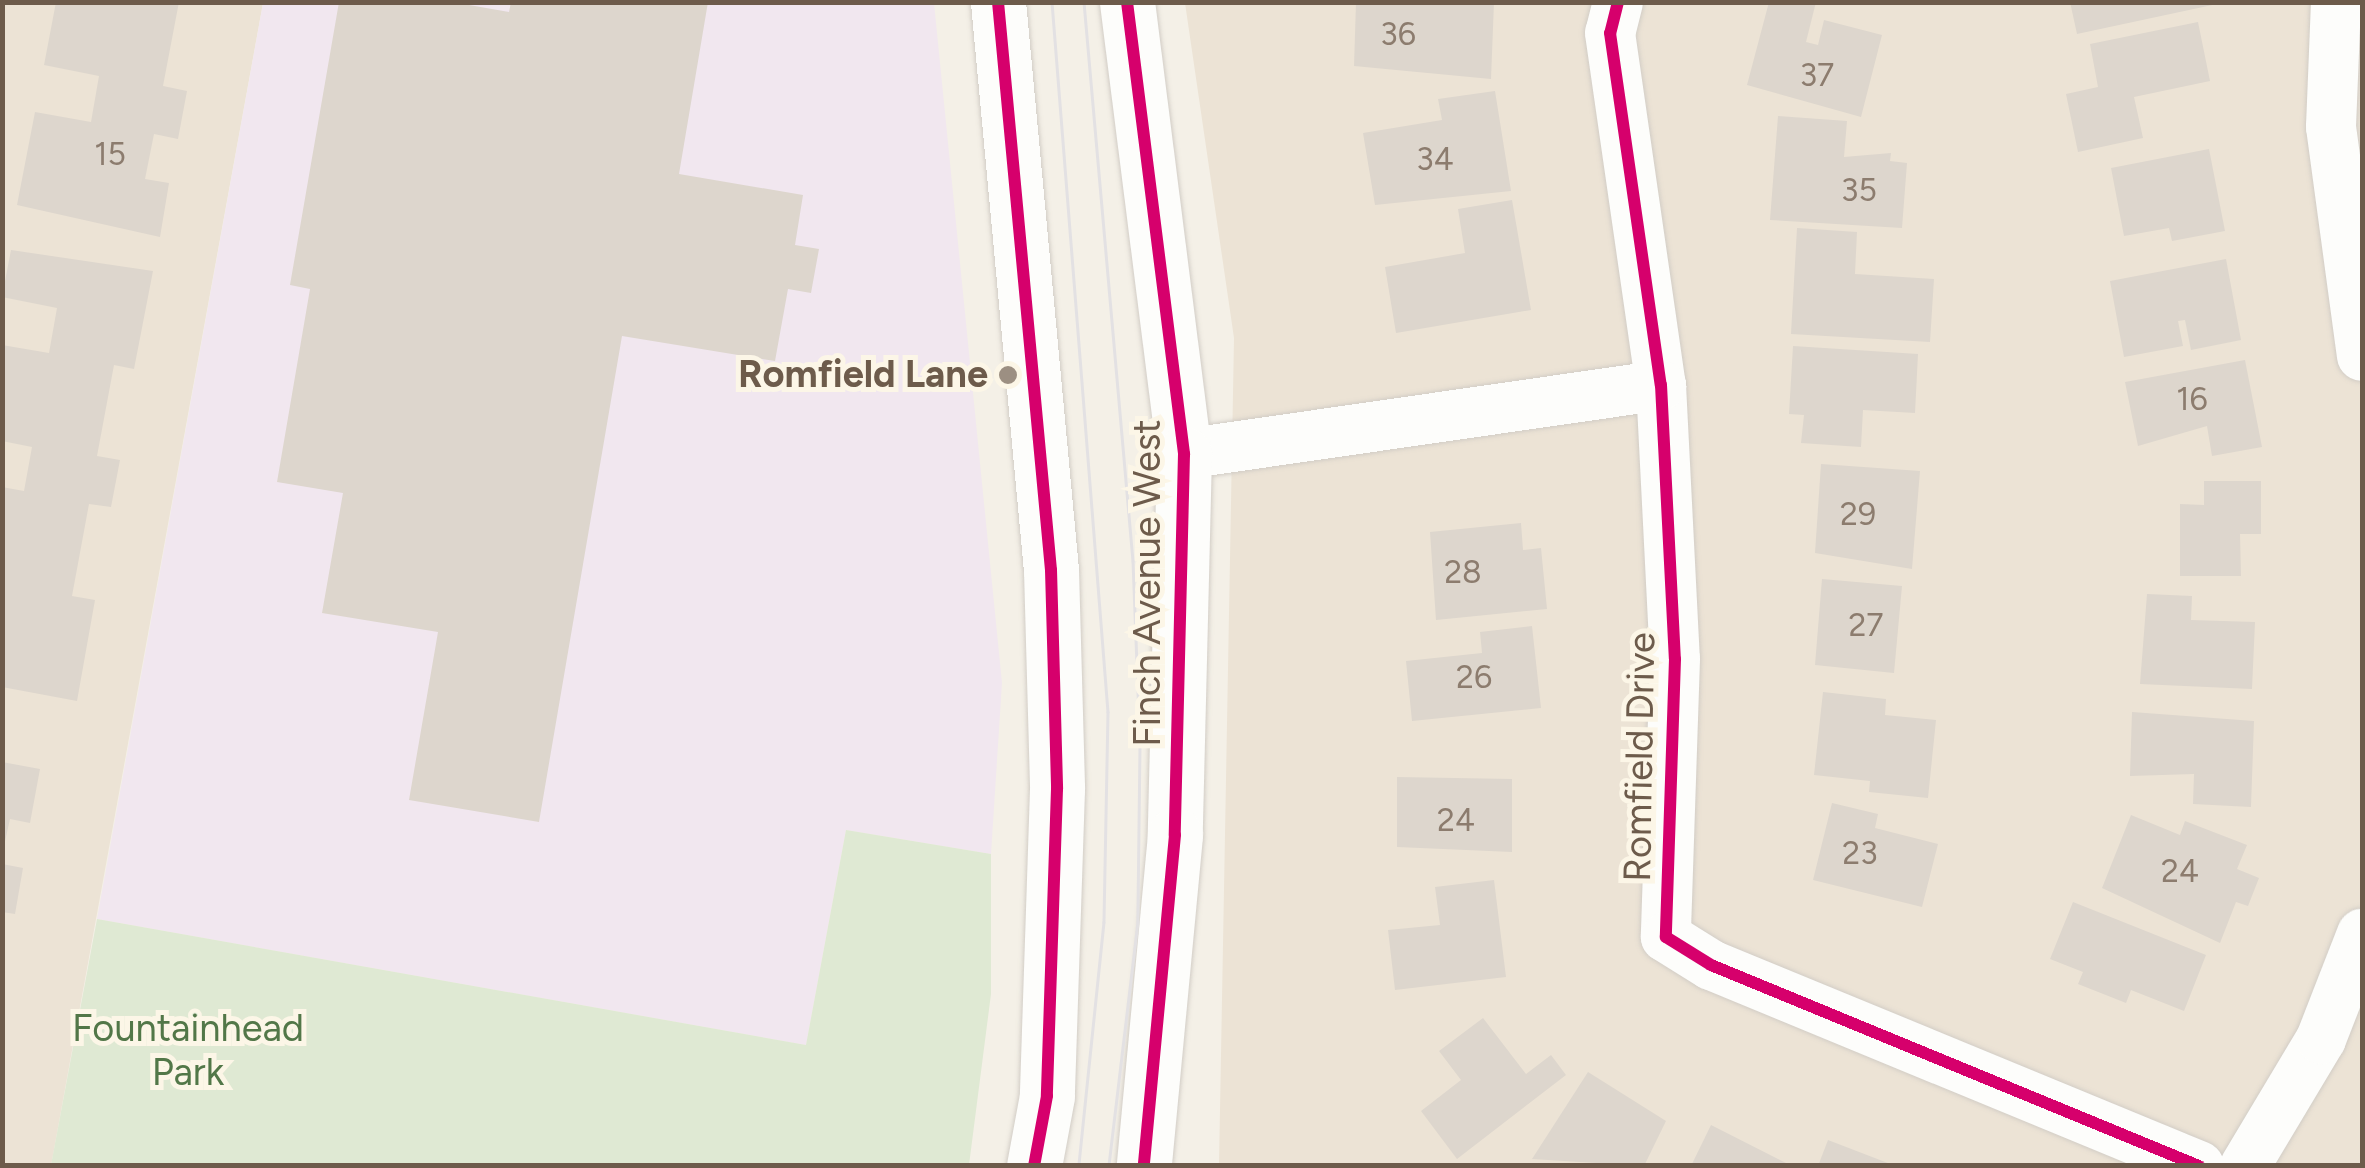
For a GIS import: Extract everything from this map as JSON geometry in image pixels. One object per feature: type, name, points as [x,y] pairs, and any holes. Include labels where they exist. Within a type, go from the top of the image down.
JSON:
[{"type":"main road","points":[[998,2],[1051,570],[1057,789],[1047,1096],[1034,1166]]},
{"type":"main road","name":"Finch Avenue West","points":[[1126,2],[1184,454],[1175,835],[1144,1166]]},
{"type":"street","name":"Romfield Drive","points":[[1618,2],[1610,34],[1661,385],[1675,658],[1666,937],[1711,965],[2198,1166]]},
{"type":"street","points":[[2336,2],[2331,126],[2362,356]]},
{"type":"street","points":[[1184,454],[1661,385]]},
{"type":"street","points":[[2245,1166],[2321,1039],[2362,934]]},
{"type":"shaded area","points":[[2,3],[263,3],[51,1166],[2,1165]]},
{"type":"shaded area","points":[[263,3],[934,3],[1002,683],[991,854],[846,830],[806,1045],[97,919]]},
{"type":"shaded area","points":[[1185,3],[2362,3],[2362,1165],[1219,1165],[1234,338]]},
{"type":"green space","name":"Fountainhead Park","points":[[846,830],[991,854],[991,994],[969,1165],[51,1165],[97,919],[806,1045]]},
{"type":"building","points":[[56,2],[179,2],[163,86],[187,91],[178,139],[154,134],[145,179],[169,183],[160,237],[17,205],[35,112],[91,122],[99,76],[44,65]]},
{"type":"building","points":[[339,2],[452,2],[509,12],[511,2],[708,2],[679,174],[803,195],[795,245],[819,249],[811,293],[788,289],[775,361],[622,336],[539,822],[409,800],[438,632],[322,613],[343,493],[277,482],[310,289],[290,285]]},
{"type":"building","points":[[1356,2],[1494,2],[1491,79],[1354,66]]},
{"type":"building","points":[[1769,2],[1816,2],[1806,42],[1818,45],[1824,20],[1882,35],[1861,117],[1747,85]]},
{"type":"building","points":[[2070,2],[2217,2],[2217,4],[2077,34]]},
{"type":"building","points":[[2198,22],[2210,81],[2134,97],[2143,138],[2078,152],[2066,94],[2098,87],[2090,44]]},
{"type":"building","points":[[1495,91],[1511,191],[1375,205],[1363,133],[1442,120],[1438,99]]},
{"type":"building","points":[[1778,116],[1847,121],[1844,157],[1891,153],[1890,161],[1907,163],[1902,228],[1770,220]]},
{"type":"building","points":[[2209,149],[2225,231],[2172,241],[2169,228],[2124,236],[2111,168]]},
{"type":"building","points":[[1512,200],[1531,310],[1396,333],[1385,267],[1465,253],[1458,209]]},
{"type":"building","points":[[1797,228],[1857,232],[1855,274],[1934,279],[1930,342],[1791,334]]},
{"type":"building","points":[[11,250],[153,271],[134,369],[114,365],[97,456],[120,460],[111,507],[89,504],[72,596],[95,600],[77,701],[2,687],[2,487],[24,491],[32,447],[2,441],[2,345],[49,353],[57,308],[2,297]]},
{"type":"building","points":[[2226,259],[2241,340],[2191,350],[2185,320],[2178,321],[2183,346],[2124,357],[2110,281]]},
{"type":"building","points":[[1793,346],[1918,354],[1915,413],[1863,410],[1861,447],[1801,443],[1804,415],[1789,414]]},
{"type":"building","points":[[2245,360],[2262,447],[2212,456],[2207,426],[2138,446],[2125,382]]},
{"type":"building","points":[[1821,464],[1920,471],[1912,569],[1815,553]]},
{"type":"building","points":[[2204,481],[2261,481],[2261,534],[2240,534],[2241,576],[2180,576],[2180,504],[2204,505]]},
{"type":"building","points":[[1521,523],[1523,550],[1541,548],[1547,609],[1436,620],[1430,532]]},
{"type":"building","points":[[1822,579],[1902,586],[1894,673],[1815,665]]},
{"type":"building","points":[[2147,594],[2192,596],[2191,620],[2255,622],[2252,689],[2140,684]]},
{"type":"building","points":[[1532,626],[1541,708],[1412,721],[1406,661],[1482,653],[1480,632]]},
{"type":"building","points":[[1823,692],[1886,699],[1885,715],[1936,720],[1928,798],[1869,792],[1870,781],[1814,775]]},
{"type":"building","points":[[2132,712],[2254,721],[2251,807],[2193,804],[2194,774],[2130,776]]},
{"type":"building","points":[[2,762],[40,769],[30,823],[10,819],[4,846]]},
{"type":"building","points":[[1397,777],[1512,779],[1512,852],[1397,847]]},
{"type":"building","points":[[1832,803],[1878,814],[1875,828],[1938,844],[1922,907],[1813,880]]},
{"type":"building","points":[[2131,815],[2180,835],[2185,821],[2247,845],[2237,869],[2259,878],[2248,906],[2236,902],[2220,943],[2102,888]]},
{"type":"building","points":[[2,864],[23,868],[15,914],[2,912]]},
{"type":"building","points":[[1494,880],[1506,977],[1395,990],[1388,930],[1440,925],[1435,887]]},
{"type":"building","points":[[2073,902],[2206,955],[2184,1011],[2131,990],[2126,1003],[2078,984],[2083,972],[2050,959]]},
{"type":"building","points":[[1483,1018],[1526,1074],[1551,1055],[1566,1075],[1457,1159],[1421,1111],[1461,1080],[1439,1051]]},
{"type":"building","points":[[1588,1072],[1666,1121],[1644,1166],[1532,1159]]},
{"type":"building","points":[[1711,1125],[1792,1166],[1691,1166]]},
{"type":"building","points":[[1828,1140],[1893,1165],[1893,1166],[1818,1166]]},
{"type":"tram line","points":[[1052,2],[1108,712],[1104,922],[1079,1166]]},
{"type":"tram line","points":[[1084,2],[1133,561],[1140,746],[1138,922],[1109,1166]]},
{"type":"cycle path","points":[[998,2],[1051,570],[1057,789],[1047,1096],[1034,1166]]},
{"type":"cycle path","points":[[1127,2],[1184,454],[1175,835],[1144,1166]]},
{"type":"cycle path","points":[[1618,2],[1610,33],[1661,385],[1675,659],[1666,937],[1711,965],[2199,1166]]},
{"type":"place","name":"Romfield Lane","points":[[1008,375]]}]
